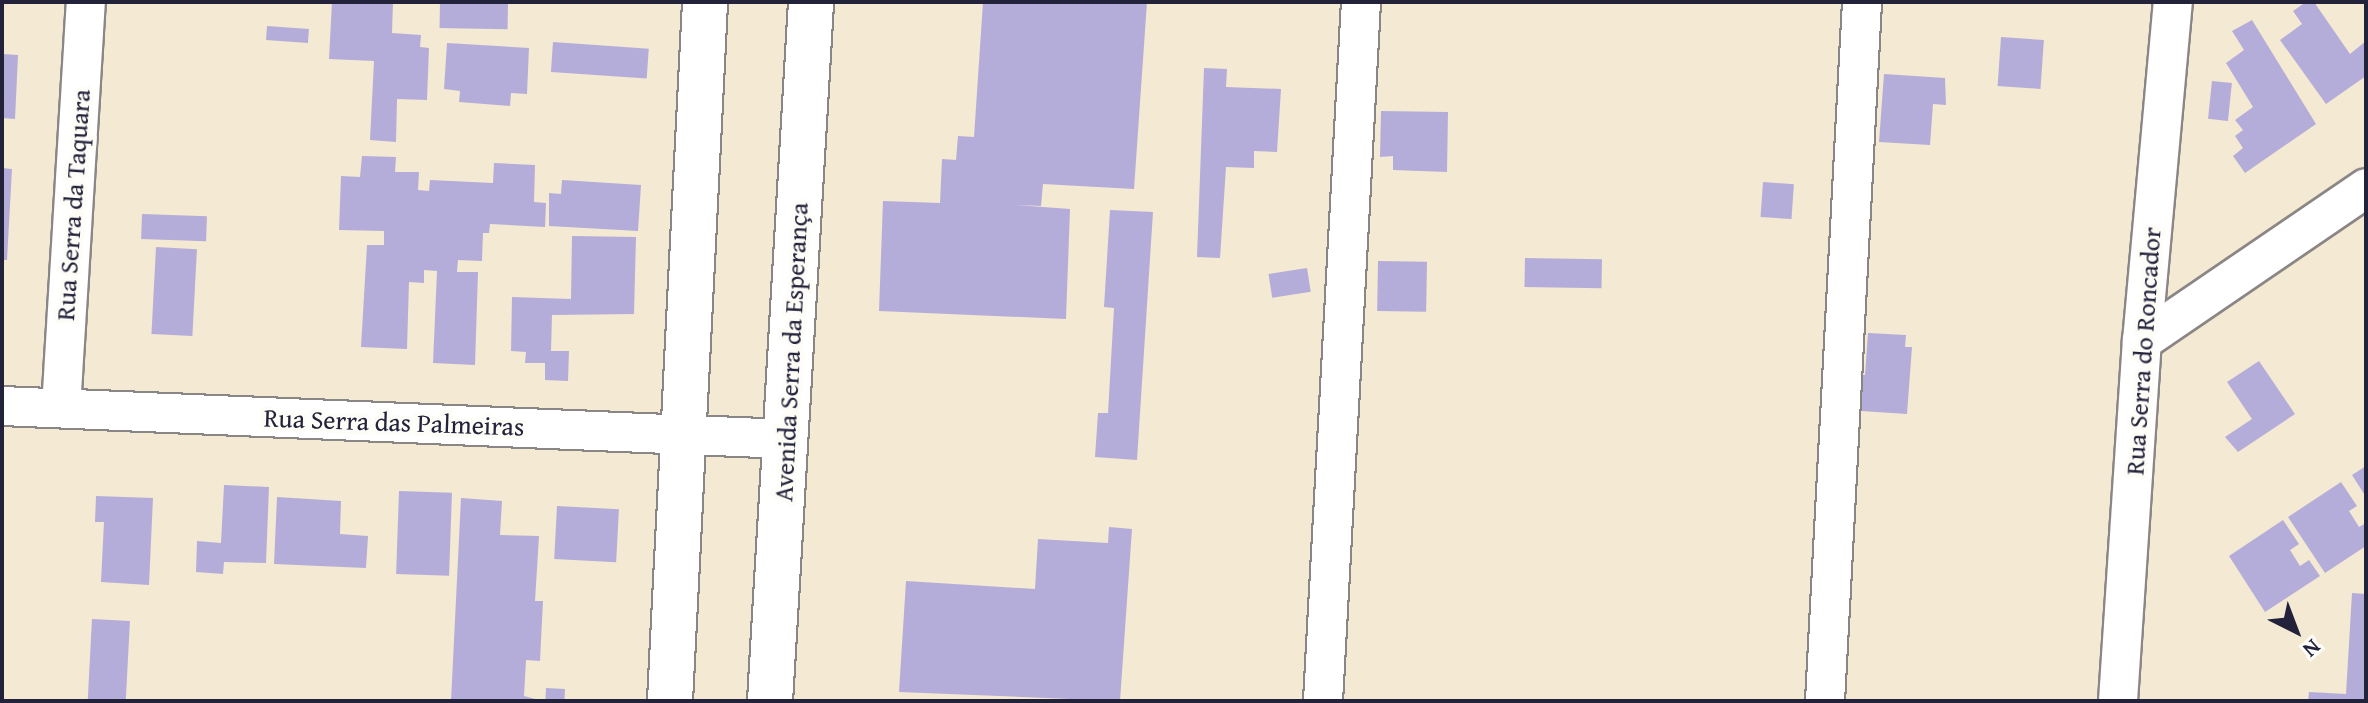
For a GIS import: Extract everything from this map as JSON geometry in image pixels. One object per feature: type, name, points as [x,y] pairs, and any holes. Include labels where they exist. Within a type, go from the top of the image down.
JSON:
[{"type":"street","name":"Rua Serra da Taquara","points":[[61,408],[86,2]]},
{"type":"street","points":[[670,701],[705,2]]},
{"type":"street","name":"Avenida Serra da Esperança","points":[[770,701],[811,2]]},
{"type":"street","points":[[1323,701],[1361,2]]},
{"type":"street","points":[[1825,701],[1862,2]]},
{"type":"street","name":"Rua Serra do Roncador","points":[[2118,701],[2142,341],[2173,2]]},
{"type":"street","points":[[2142,341],[2366,188]]},
{"type":"street","name":"Rua Serra das Palmeiras","points":[[2,406],[787,439]]},
{"type":"building","points":[[332,2],[393,2],[392,33],[421,35],[420,47],[429,48],[427,100],[397,99],[396,142],[370,140],[374,61],[329,59]]},
{"type":"building","points":[[440,2],[508,3],[508,29],[440,28]]},
{"type":"building","points":[[983,2],[1147,2],[1134,189],[1043,184],[1041,206],[1015,205],[1070,209],[1066,319],[879,311],[883,201],[940,203],[942,159],[956,160],[958,136],[974,137]]},
{"type":"building","points":[[2306,2],[2314,2],[2350,54],[2366,41],[2366,76],[2326,104],[2280,40],[2302,24],[2293,11]]},
{"type":"building","points":[[2252,20],[2316,124],[2245,173],[2233,156],[2243,148],[2235,136],[2243,130],[2235,120],[2253,107],[2226,63],[2244,50],[2232,31]]},
{"type":"building","points":[[267,26],[309,29],[308,43],[266,40]]},
{"type":"building","points":[[2001,37],[2044,40],[2040,89],[1998,86]]},
{"type":"building","points":[[553,42],[649,49],[647,79],[551,72]]},
{"type":"building","points":[[447,43],[529,48],[527,94],[511,93],[510,106],[459,102],[460,91],[444,89]]},
{"type":"building","points":[[2,54],[18,55],[15,119],[2,118]]},
{"type":"building","points":[[1204,68],[1227,69],[1226,87],[1281,89],[1277,152],[1254,151],[1254,168],[1226,167],[1220,258],[1197,257]]},
{"type":"building","points":[[1884,74],[1945,78],[1946,105],[1933,104],[1930,145],[1879,142]]},
{"type":"building","points":[[2212,81],[2232,83],[2228,121],[2208,119]]},
{"type":"building","points":[[1381,111],[1448,112],[1447,172],[1393,170],[1393,156],[1380,157]]},
{"type":"building","points":[[362,156],[396,157],[395,172],[419,172],[418,190],[429,191],[430,180],[493,183],[494,163],[535,165],[534,202],[546,203],[545,227],[490,224],[489,233],[483,233],[482,261],[458,260],[457,272],[478,272],[475,365],[433,363],[437,271],[424,270],[424,283],[409,282],[407,349],[361,347],[367,245],[384,245],[384,231],[339,230],[341,176],[360,177]]},
{"type":"building","points":[[2,168],[12,169],[7,260],[2,260]]},
{"type":"building","points":[[562,180],[641,185],[638,231],[549,226],[549,193],[561,194]]},
{"type":"building","points":[[1763,182],[1794,184],[1791,219],[1761,217]]},
{"type":"building","points":[[1110,210],[1153,212],[1137,460],[1095,457],[1098,413],[1108,413],[1114,308],[1104,307]]},
{"type":"building","points":[[142,214],[207,216],[206,241],[141,239]]},
{"type":"building","points":[[572,236],[636,237],[634,314],[552,315],[551,351],[569,351],[568,381],[545,380],[545,363],[525,363],[526,352],[511,351],[512,297],[571,299]]},
{"type":"building","points":[[156,247],[197,249],[192,336],[151,334]]},
{"type":"building","points":[[1525,258],[1602,259],[1601,288],[1524,287]]},
{"type":"building","points":[[1378,261],[1427,262],[1426,312],[1377,311]]},
{"type":"building","points":[[1307,268],[1311,292],[1272,298],[1268,274]]},
{"type":"building","points":[[1868,333],[1906,335],[1905,347],[1912,347],[1907,414],[1846,410],[1849,374],[1865,375]]},
{"type":"building","points":[[2259,361],[2295,414],[2238,452],[2225,437],[2252,419],[2227,382]]},
{"type":"building","points":[[2366,466],[2366,497],[2352,475]]},
{"type":"building","points":[[2341,482],[2357,506],[2349,511],[2359,527],[2366,523],[2366,546],[2325,573],[2288,517]]},
{"type":"building","points":[[224,485],[269,487],[266,563],[224,562],[223,574],[196,572],[197,541],[221,543]]},
{"type":"building","points":[[399,491],[452,493],[449,576],[396,574]]},
{"type":"building","points":[[96,496],[153,498],[149,585],[101,582],[104,522],[95,522]]},
{"type":"building","points":[[277,497],[341,501],[340,534],[368,536],[366,568],[274,564]]},
{"type":"building","points":[[461,498],[502,501],[500,535],[539,536],[535,601],[543,601],[540,661],[526,660],[524,696],[543,701],[451,701]]},
{"type":"building","points":[[557,506],[619,509],[616,562],[554,559]]},
{"type":"building","points":[[2283,520],[2299,544],[2290,550],[2300,566],[2309,560],[2320,576],[2265,612],[2229,556]]},
{"type":"building","points":[[1109,527],[1132,529],[1120,701],[899,692],[906,581],[1035,589],[1038,539],[1108,543]]},
{"type":"building","points":[[2352,593],[2366,594],[2366,701],[2308,701],[2309,692],[2346,694]]},
{"type":"building","points":[[92,619],[130,621],[126,701],[88,701]]},
{"type":"building","points":[[546,688],[565,689],[564,701],[545,701]]}]
